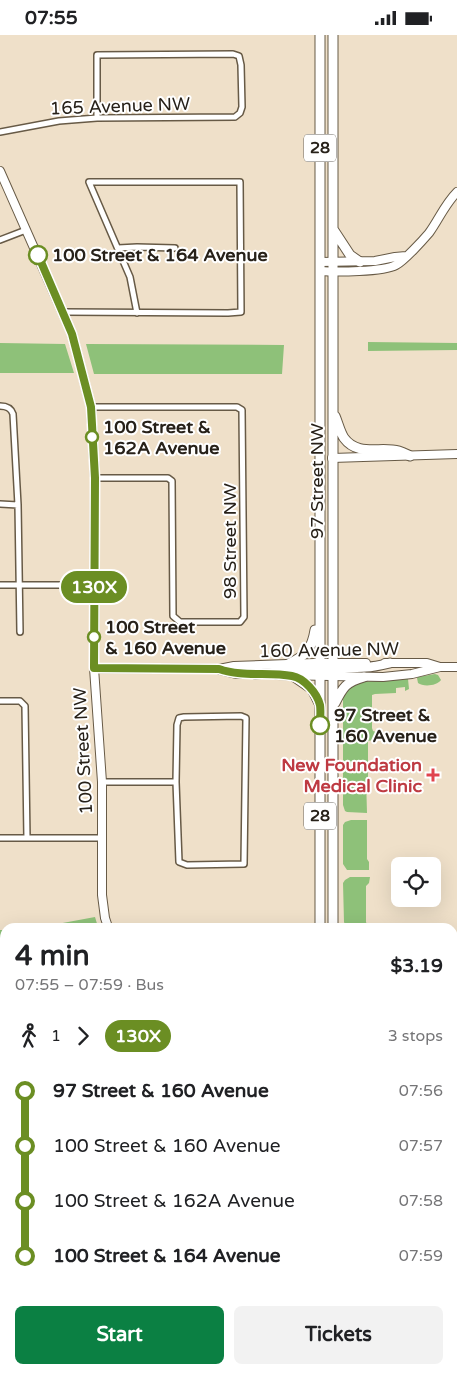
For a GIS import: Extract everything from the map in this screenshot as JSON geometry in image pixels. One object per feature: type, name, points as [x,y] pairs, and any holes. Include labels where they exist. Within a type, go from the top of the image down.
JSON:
[{"type":"main road","name":"97 Street NW","points":[[320,35],[320,923]]},
{"type":"main road","name":"97 Street NW","points":[[333,35],[333,923]]},
{"type":"main road","points":[[333,56],[340,35]]},
{"type":"main road","points":[[333,229],[349,253],[360,262]]},
{"type":"main road","points":[[333,410],[344,437],[355,447],[367,450],[400,451],[410,456]]},
{"type":"main road","points":[[288,664],[302,657],[312,645],[320,605]]},
{"type":"main road","points":[[254,674],[320,670],[331,666],[333,670],[390,663]]},
{"type":"main road","points":[[293,676],[312,689],[320,705]]},
{"type":"main road","points":[[333,705],[347,683],[364,677]]},
{"type":"street","name":"165 Avenue NW","points":[[0,132],[59,121],[96,117],[236,117],[242,107],[239,56],[233,54],[97,55],[96,117]]},
{"type":"street","name":"100 Street NW","points":[[0,171],[64,312],[76,345],[91,407],[95,478],[94,668],[102,782],[102,895],[107,923]]},
{"type":"street","points":[[64,312],[137,313],[241,312],[240,182],[89,182],[130,277],[137,313]]},
{"type":"street","points":[[320,267],[385,269],[396,265],[430,232],[446,204],[457,192]]},
{"type":"street","points":[[0,240],[26,230]]},
{"type":"street","points":[[118,248],[175,248]]},
{"type":"street","points":[[333,267],[406,256]]},
{"type":"street","points":[[0,406],[10,409],[13,414],[18,505],[20,632]]},
{"type":"street","name":"98 Street NW","points":[[91,407],[237,407],[242,409],[244,617],[240,622],[180,622],[173,616],[172,481],[168,478],[95,478]]},
{"type":"street","points":[[320,458],[457,454]]},
{"type":"street","points":[[0,505],[18,505]]},
{"type":"street","points":[[0,585],[94,585]]},
{"type":"street","name":"160 Avenue NW","points":[[390,663],[427,663],[440,667]]},
{"type":"street","name":"160 Avenue NW","points":[[94,668],[219,669],[234,666],[288,664],[320,670],[333,670],[364,677],[383,677],[440,667],[457,667]]},
{"type":"street","name":"160 Avenue NW","points":[[219,669],[236,673],[293,676],[320,670]]},
{"type":"street","points":[[0,701],[20,701],[25,705],[27,838]]},
{"type":"street","points":[[241,716],[246,718],[244,865],[187,865],[178,862],[176,781],[178,718],[241,716]]},
{"type":"street","points":[[102,782],[176,781]]},
{"type":"street","points":[[0,837],[102,838]]},
{"type":"green space","points":[[368,342],[457,343],[457,350],[368,351]]},
{"type":"green space","points":[[0,343],[65,344],[74,373],[0,373]]},
{"type":"green space","points":[[86,344],[284,345],[282,374],[94,374]]},
{"type":"green space","points":[[435,674],[441,680],[436,684],[426,685],[418,683],[418,677]]},
{"type":"green space","points":[[408,679],[409,689],[405,691],[405,687],[396,688],[396,693],[372,695],[372,728],[377,734],[373,736],[373,740],[368,741],[367,813],[347,812],[343,805],[343,699],[345,692],[357,682]]},
{"type":"green space","points":[[351,820],[367,820],[367,859],[369,870],[347,870],[343,864],[343,825]]},
{"type":"green space","points":[[350,877],[370,877],[369,883],[366,886],[366,923],[344,923],[343,883]]},
{"type":"green space","points":[[95,917],[97,923],[63,923]]},
{"type":"bus line","name":"130X","points":[[38,255],[72,334],[91,407],[95,478],[94,668],[219,669],[236,673],[293,676],[312,689],[320,705],[320,725]]},
{"type":"place","name":"100 Street & 164 Avenue","points":[[38,255]]},
{"type":"place","name":"100 Street & 162A Avenue","points":[[92,437]]},
{"type":"place","name":"100 Street & 160 Avenue","points":[[94,637]]},
{"type":"place","name":"97 Street & 160 Avenue","points":[[320,725]]},
{"type":"place","name":"New Foundation Medical Clinic","points":[[433,775]]}]
